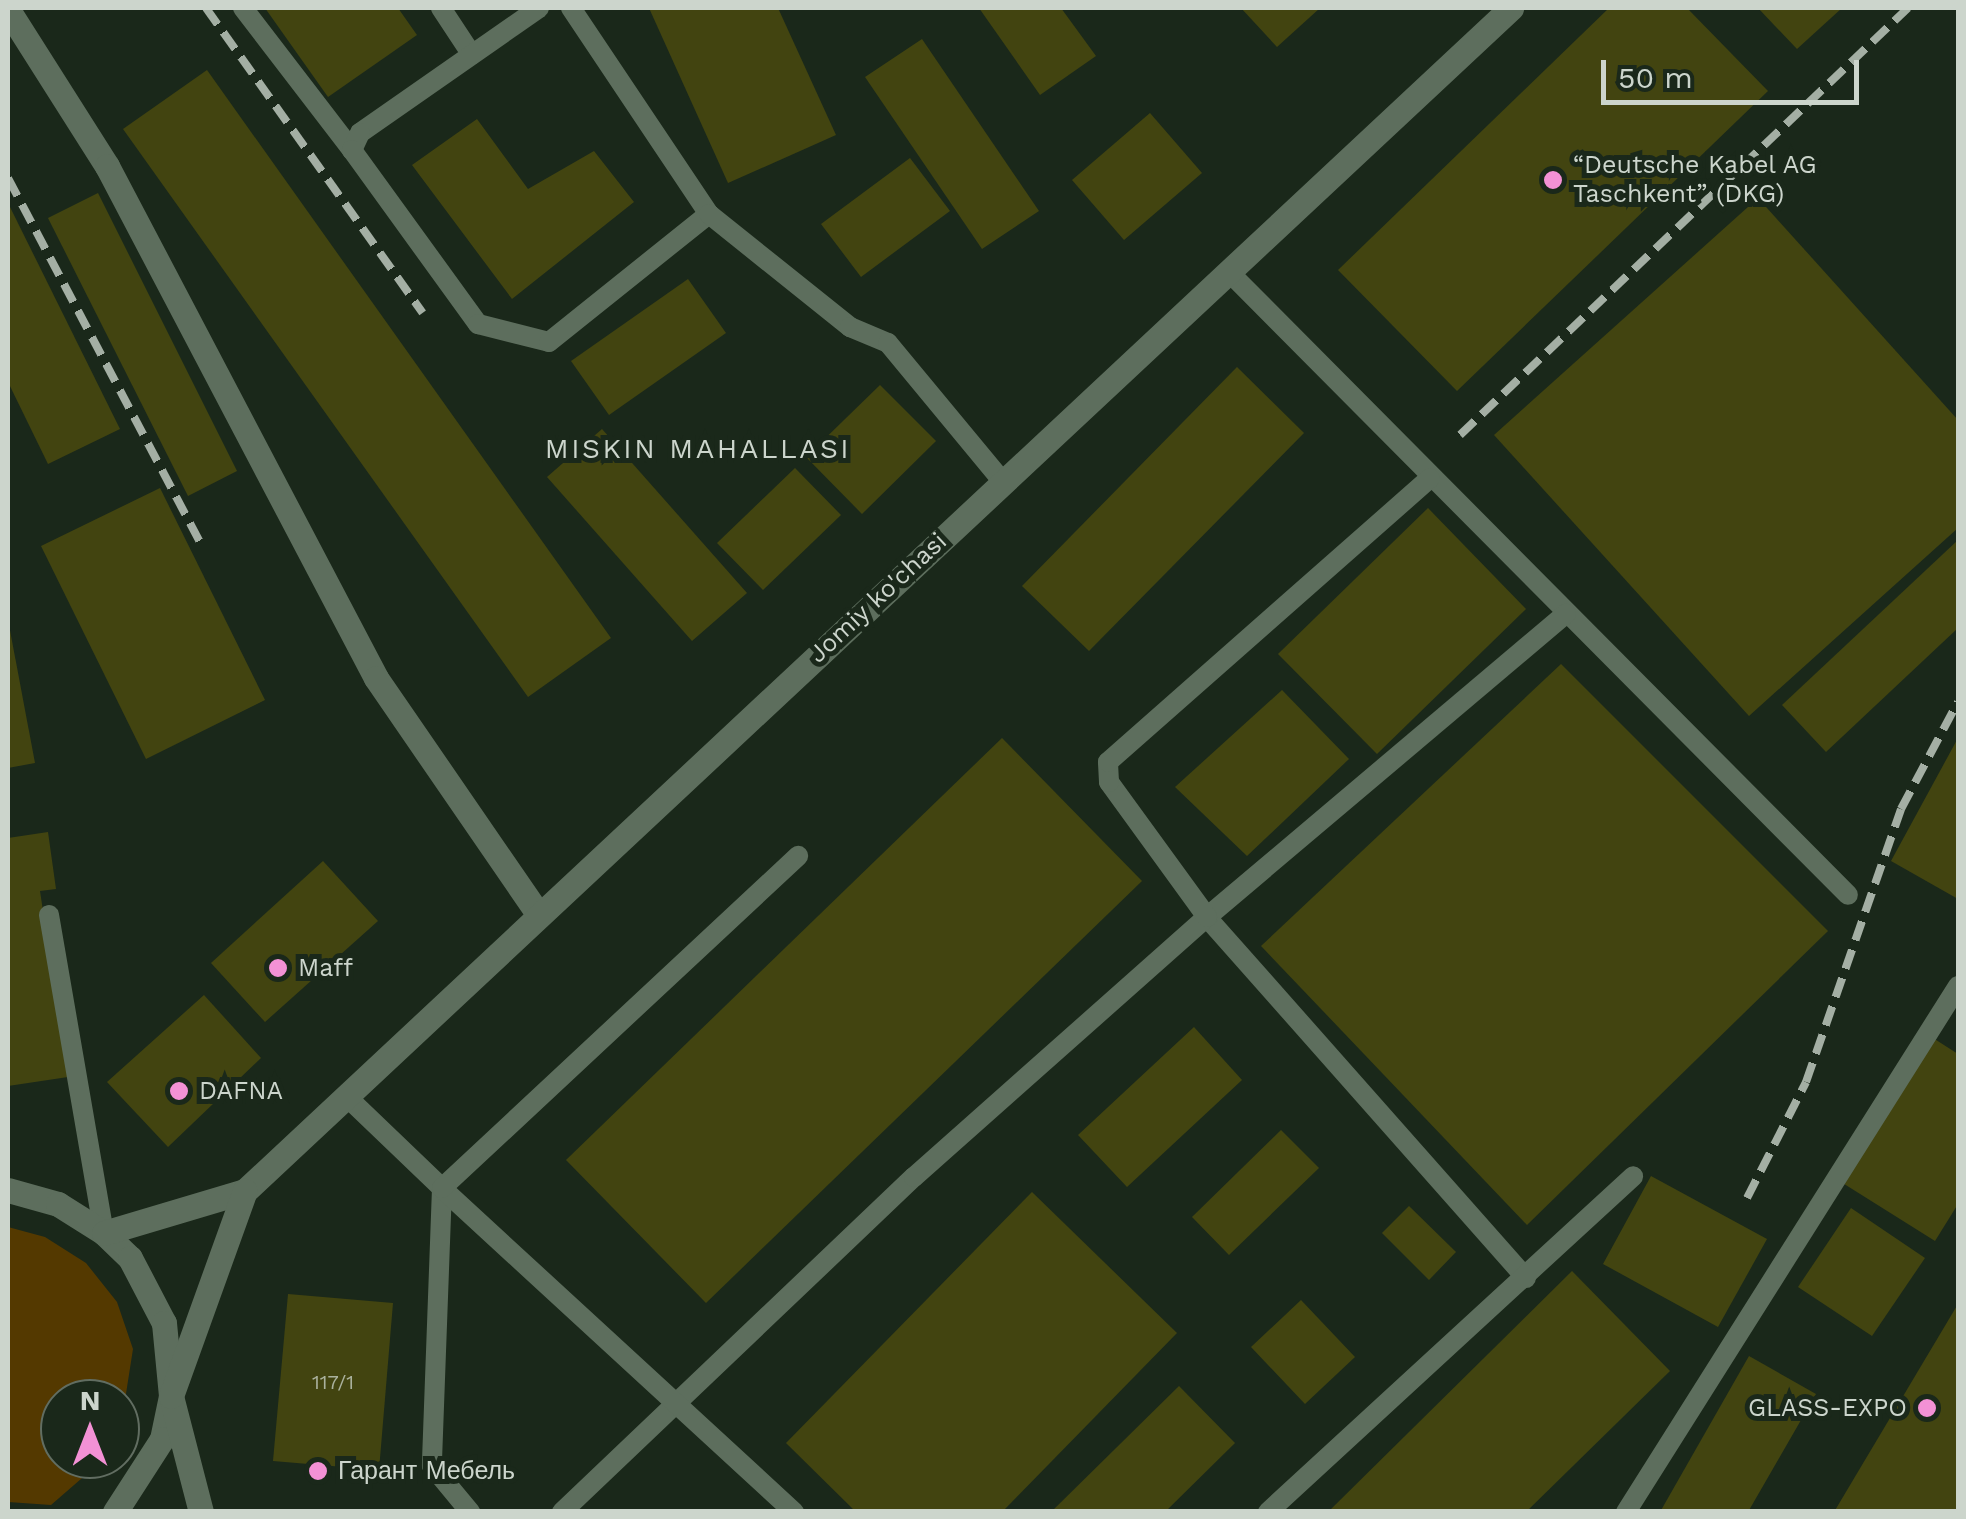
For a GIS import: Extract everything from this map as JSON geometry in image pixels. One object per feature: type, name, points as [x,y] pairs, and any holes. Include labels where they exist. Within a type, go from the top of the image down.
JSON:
[{"type":"street","name":"Jomiy ko'chasi","points":[[245,1191],[1512,8]]},
{"type":"street","points":[[8,10],[107,166],[376,678],[538,914]]},
{"type":"street","points":[[8,1190],[58,1204],[104,1232],[130,1258],[164,1323],[172,1396],[201,1512]]},
{"type":"street","points":[[104,1232],[245,1191]]},
{"type":"street","points":[[115,1512],[145,1475],[245,1191]]},
{"type":"lane","points":[[243,8],[478,324],[549,342],[709,214]]},
{"type":"lane","points":[[441,8],[472,55]]},
{"type":"lane","points":[[352,150],[360,133],[539,8]]},
{"type":"lane","points":[[571,8],[709,214],[850,327],[888,343],[1003,482]]},
{"type":"lane","points":[[1228,272],[1848,894]]},
{"type":"lane","points":[[1430,478],[1108,762],[1109,782],[1207,917],[1526,1278]]},
{"type":"lane","points":[[562,1512],[1207,917],[1566,614]]},
{"type":"lane","points":[[470,1512],[432,1466],[442,1188],[798,856]]},
{"type":"lane","points":[[49,915],[104,1232]]},
{"type":"lane","points":[[1626,1512],[1958,986]]},
{"type":"lane","points":[[346,1096],[442,1188],[681,1399],[794,1512]]},
{"type":"lane","points":[[1268,1512],[1526,1278],[1632,1176]]},
{"type":"shaded area","points":[[8,1227],[45,1237],[86,1263],[117,1302],[133,1349],[128,1379],[40,1379],[40,1479],[81,1479],[51,1505],[8,1502]]},
{"type":"building","points":[[265,8],[398,8],[417,35],[328,97]]},
{"type":"building","points":[[649,8],[778,8],[836,135],[728,183]]},
{"type":"building","points":[[979,8],[1061,8],[1096,56],[1040,95]]},
{"type":"building","points":[[1241,8],[1320,8],[1277,47]]},
{"type":"building","name":"“Deutsche Kabel AG Taschkent” (DKG)","points":[[1609,8],[1687,8],[1768,91],[1457,391],[1338,270]]},
{"type":"building","points":[[1758,8],[1842,8],[1797,49]]},
{"type":"building","points":[[922,39],[1039,211],[982,249],[865,77]]},
{"type":"building","points":[[207,70],[611,638],[528,697],[123,129]]},
{"type":"building","points":[[1150,113],[1202,173],[1124,240],[1072,180]]},
{"type":"building","points":[[477,119],[528,189],[594,151],[634,202],[512,299],[412,165]]},
{"type":"building","points":[[910,158],[950,211],[861,277],[821,224]]},
{"type":"building","points":[[98,193],[237,471],[188,496],[48,218]]},
{"type":"building","points":[[1758,198],[1958,420],[1958,528],[1749,716],[1494,435]]},
{"type":"building","points":[[8,203],[120,429],[48,464],[8,382]]},
{"type":"building","points":[[688,279],[726,333],[609,415],[571,361]]},
{"type":"building","points":[[1237,367],[1304,433],[1089,651],[1022,586]]},
{"type":"building","points":[[880,385],[936,441],[862,514],[806,457]]},
{"type":"building","points":[[602,429],[747,593],[692,641],[547,477]]},
{"type":"building","points":[[795,468],[841,515],[763,590],[717,543]]},
{"type":"building","points":[[160,488],[265,700],[146,759],[41,546]]},
{"type":"building","points":[[1428,508],[1526,609],[1377,754],[1278,654]]},
{"type":"building","points":[[1958,540],[1958,628],[1826,752],[1782,705]]},
{"type":"building","points":[[8,626],[35,763],[8,768]]},
{"type":"building","points":[[1561,664],[1828,931],[1527,1225],[1261,946]]},
{"type":"building","points":[[1282,690],[1349,759],[1247,856],[1175,787]]},
{"type":"building","points":[[1002,738],[1142,881],[706,1303],[566,1160]]},
{"type":"building","points":[[1958,738],[1958,899],[1891,861]]},
{"type":"building","points":[[48,832],[56,889],[40,891],[68,1077],[8,1086],[8,838]]},
{"type":"building","points":[[323,861],[378,921],[265,1022],[211,963]]},
{"type":"building","points":[[204,995],[261,1058],[168,1147],[107,1082]]},
{"type":"building","points":[[1194,1027],[1242,1080],[1127,1187],[1078,1135]]},
{"type":"building","points":[[1933,1038],[1958,1054],[1958,1204],[1935,1241],[1841,1182]]},
{"type":"building","points":[[1281,1130],[1319,1168],[1229,1255],[1192,1217]]},
{"type":"building","points":[[1651,1176],[1767,1239],[1718,1327],[1603,1264]]},
{"type":"building","points":[[1032,1192],[1177,1333],[1002,1512],[856,1512],[786,1443]]},
{"type":"building","points":[[1409,1206],[1456,1252],[1429,1280],[1382,1233]]},
{"type":"building","points":[[1851,1208],[1925,1258],[1872,1336],[1798,1287]]},
{"type":"building","points":[[1572,1271],[1670,1371],[1526,1512],[1328,1512]]},
{"type":"building","points":[[288,1294],[393,1303],[379,1470],[273,1461]]},
{"type":"building","points":[[1301,1300],[1355,1357],[1305,1404],[1251,1347]]},
{"type":"building","name":"GLASS-EXPO","points":[[1958,1304],[1958,1512],[1834,1512]]},
{"type":"building","points":[[1749,1356],[1816,1394],[1748,1512],[1660,1512]]},
{"type":"building","points":[[1179,1386],[1235,1443],[1165,1512],[1051,1512]]},
{"type":"railway","points":[[206,8],[423,313]]},
{"type":"railway","points":[[1460,435],[1908,8]]},
{"type":"railway","points":[[8,178],[203,548]]},
{"type":"railway","points":[[1747,1198],[1806,1082],[1901,809],[1958,702]]},
{"type":"place","name":"“Deutsche Kabel AG Taschkent” (DKG)","points":[[1553,180]]},
{"type":"place","name":"Maff","points":[[278,968]]},
{"type":"place","name":"DAFNA","points":[[179,1091]]},
{"type":"place","name":"GLASS-EXPO","points":[[1927,1408]]},
{"type":"place","name":"Гарант Мебель","points":[[318,1471]]},
{"type":"district","name":"MISKIN MAHALLASI","points":[[698,449]]}]
